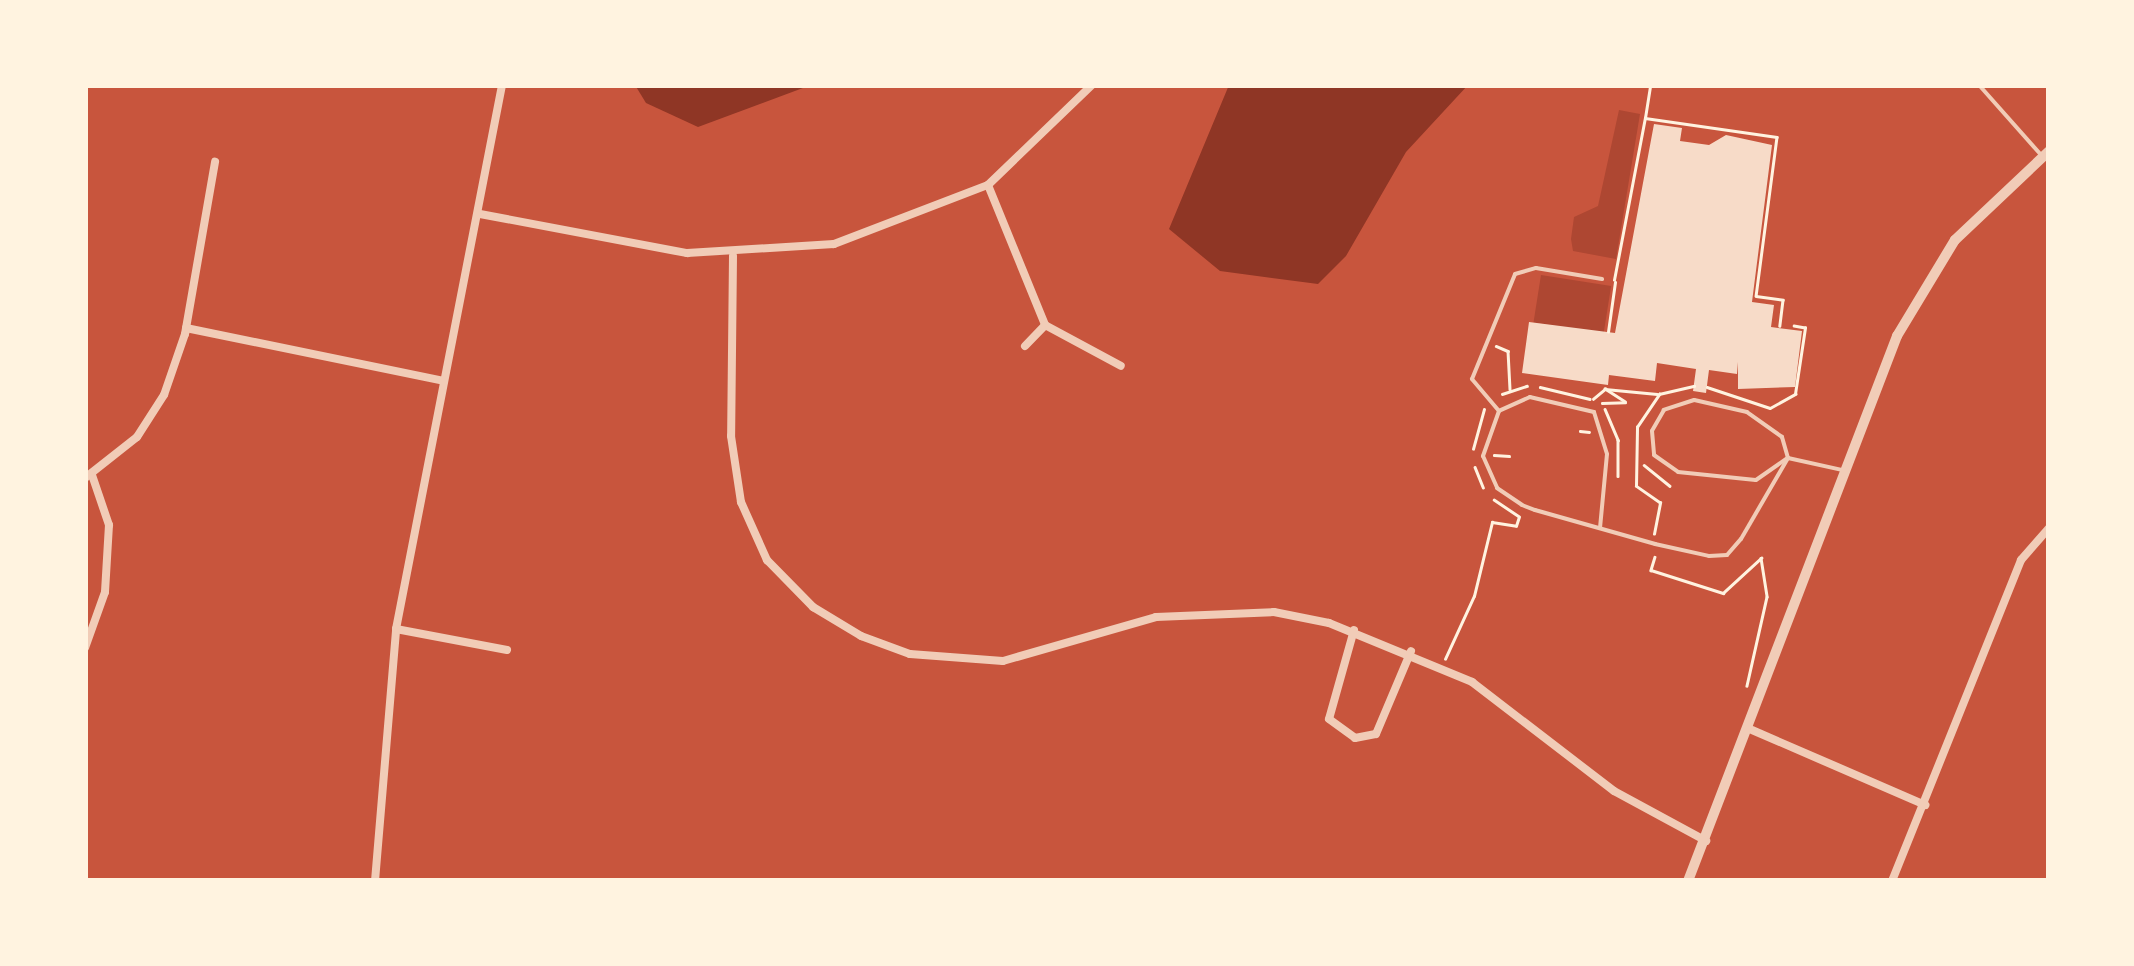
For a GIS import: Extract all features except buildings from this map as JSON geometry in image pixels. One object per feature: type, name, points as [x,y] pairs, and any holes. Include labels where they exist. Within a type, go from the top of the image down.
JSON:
[{"type":"street","points":[[374,881],[396,630],[480,214],[502,85]]},
{"type":"street","points":[[480,214],[733,256],[834,244],[988,185],[1092,85]]},
{"type":"street","points":[[1688,881],[1708,842],[1846,472],[1922,286],[1966,228],[2045,154],[2049,168]]},
{"type":"street","points":[[85,648],[104,592],[110,525],[89,476],[137,437],[164,395],[186,328],[215,162]]},
{"type":"street","points":[[988,185],[1045,325],[1122,366]]},
{"type":"street","points":[[733,256],[731,436],[740,502],[767,560],[845,626],[910,654],[1003,661],[1156,617],[1274,612],[1354,630],[1411,651],[1472,682],[1614,791],[1708,842]]},
{"type":"street","points":[[1026,346],[1045,325]]},
{"type":"street","points":[[186,328],[444,381]]},
{"type":"street","points":[[1892,881],[2021,560],[2049,528]]},
{"type":"street","points":[[396,630],[507,650]]},
{"type":"street","points":[[1354,630],[1329,720],[1355,738],[1376,734],[1411,651]]},
{"type":"street","points":[[1752,730],[1925,806]]},
{"type":"lane","points":[[1978,85],[2045,154]]},
{"type":"lane","points":[[1499,411],[1472,378],[1486,341],[1524,269],[1602,279]]},
{"type":"lane","points":[[1600,528],[1607,454],[1594,412],[1530,397],[1499,411],[1483,456],[1497,488],[1522,506],[1655,544],[1727,555],[1788,458]]},
{"type":"lane","points":[[1788,458],[1756,480],[1695,476],[1654,455],[1652,431],[1664,410],[1694,400],[1769,425],[1788,458],[1846,472]]},
{"type":"path","points":[[1608,332],[1650,85]]},
{"type":"path","points":[[1644,118],[1777,137],[1756,296],[1783,300],[1780,326]]},
{"type":"path","points":[[1602,279],[1615,280]]},
{"type":"path","points":[[1707,387],[1770,408],[1795,394],[1805,328],[1794,326]]},
{"type":"path","points":[[1486,341],[1508,350],[1511,390]]},
{"type":"path","points":[[1592,400],[1605,389],[1659,394],[1694,386]]},
{"type":"path","points":[[1600,404],[1625,402],[1605,389]]},
{"type":"path","points":[[1659,394],[1637,427],[1643,464],[1636,486],[1660,503],[1651,570],[1723,593],[1761,558],[1767,597],[1747,687]]},
{"type":"path","points":[[1643,464],[1670,486]]},
{"type":"shaded area","points":[[635,85],[811,85],[698,127],[646,103]]},
{"type":"shaded area","points":[[1229,85],[1468,85],[1406,152],[1346,256],[1318,284],[1220,271],[1169,229]]},
{"type":"shaded area","points":[[1619,110],[1640,114],[1616,259],[1573,251],[1571,239],[1574,217],[1598,206]]},
{"type":"shaded area","points":[[1541,275],[1611,286],[1604,334],[1533,322]]}]
